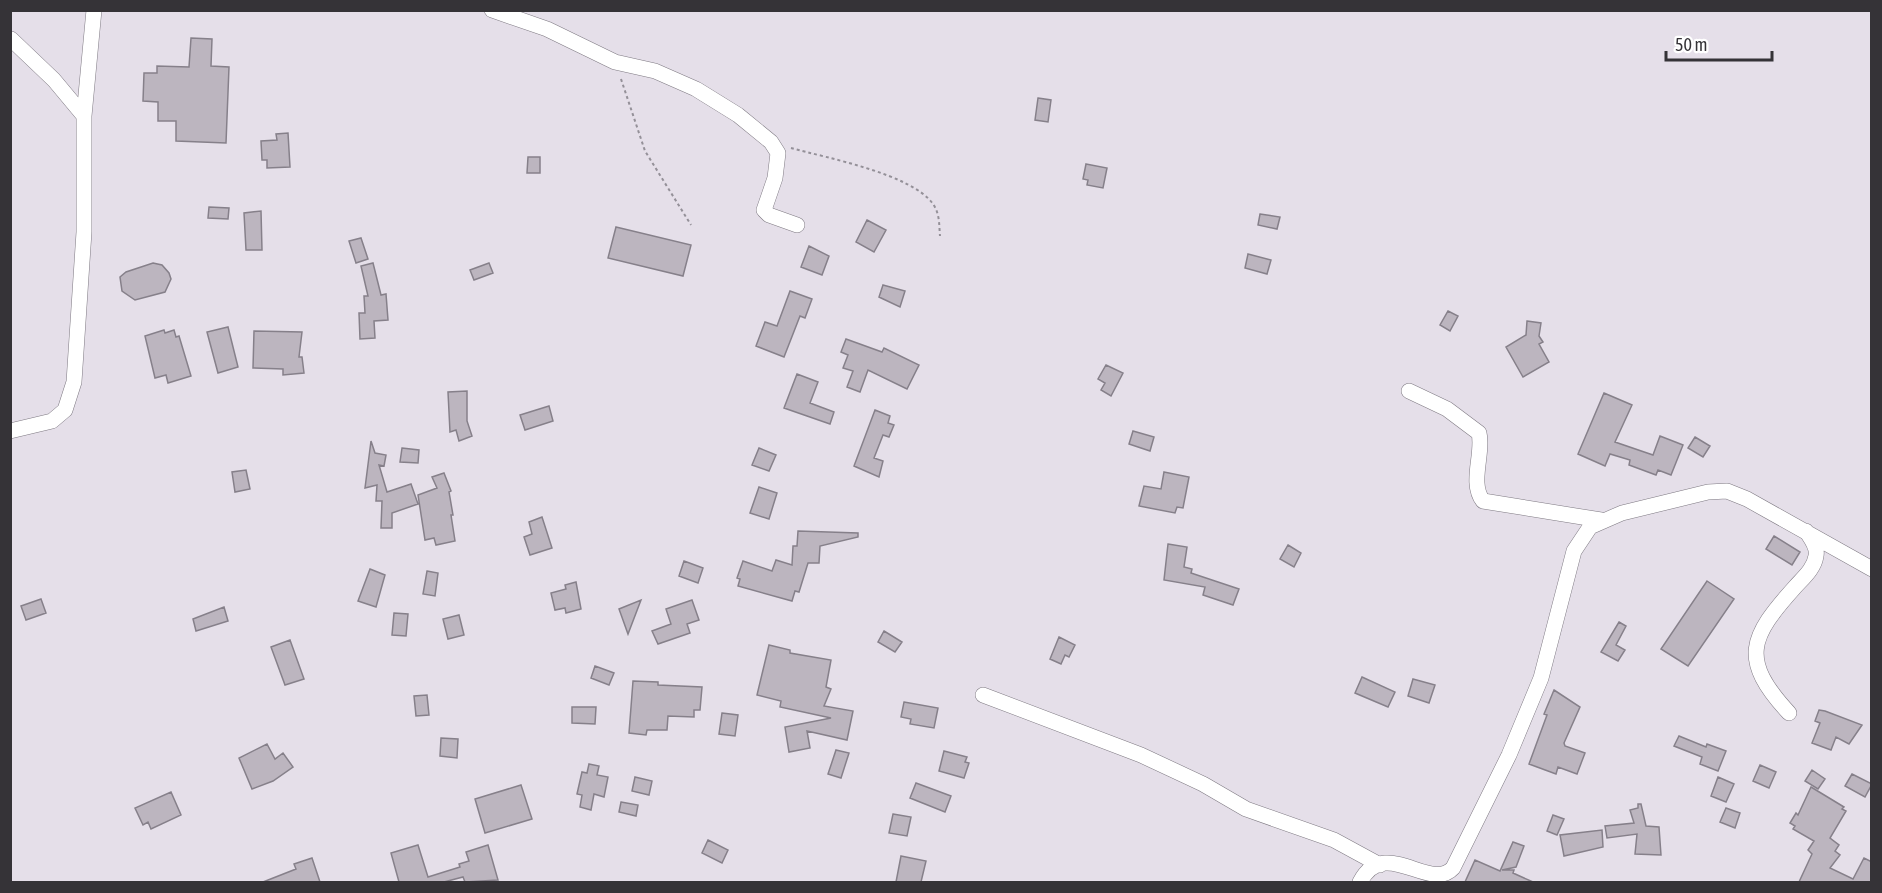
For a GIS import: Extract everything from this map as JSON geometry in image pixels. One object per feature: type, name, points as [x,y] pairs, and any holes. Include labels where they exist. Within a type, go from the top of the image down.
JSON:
[{"type":"street","points":[[10,431],[52,421],[65,410],[74,382],[84,232],[84,116],[94,10]]},
{"type":"street","points":[[492,10],[531,23],[615,62],[641,66],[696,90],[738,115],[771,142],[778,153],[779,162],[764,210],[769,215],[797,225]]},
{"type":"street","points":[[11,39],[54,80],[84,116]]},
{"type":"street","points":[[1409,391],[1447,409],[1479,433],[1482,444],[1477,487],[1483,501],[1601,520]]},
{"type":"street","points":[[1360,882],[1368,871],[1380,865],[1401,865],[1434,876],[1449,878],[1509,755],[1541,678],[1574,551],[1582,535],[1601,520],[1690,495],[1727,491],[1747,499],[1872,569]]},
{"type":"street","points":[[1790,713],[1771,693],[1763,678],[1756,648],[1759,632],[1770,614],[1813,565],[1817,555],[1815,546],[1806,531]]},
{"type":"street","points":[[983,695],[1141,755],[1203,784],[1246,809],[1334,840],[1380,865]]},
{"type":"path","points":[[615,62],[645,151],[691,225]]},
{"type":"path","points":[[771,142],[849,163],[915,189],[934,206],[938,214],[940,236]]},
{"type":"building","points":[[191,38],[212,39],[211,66],[229,67],[226,143],[176,141],[176,121],[158,121],[158,102],[143,101],[144,73],[157,73],[157,66],[189,67]]},
{"type":"building","points":[[1038,98],[1051,100],[1048,122],[1035,120]]},
{"type":"building","points":[[288,133],[290,167],[267,168],[267,160],[262,160],[261,141],[277,140],[276,134]]},
{"type":"building","points":[[528,157],[540,157],[540,173],[527,173]]},
{"type":"building","points":[[1086,164],[1107,168],[1103,188],[1087,185],[1088,180],[1083,179]]},
{"type":"building","points":[[209,207],[229,208],[228,219],[208,218]]},
{"type":"building","points":[[261,211],[262,250],[246,250],[244,213]]},
{"type":"building","points":[[1260,214],[1280,217],[1277,229],[1258,225]]},
{"type":"building","points":[[867,220],[886,230],[874,252],[856,242]]},
{"type":"building","points":[[616,227],[691,245],[683,276],[608,258]]},
{"type":"building","points":[[361,238],[368,259],[356,263],[349,241]]},
{"type":"building","points":[[809,246],[829,256],[822,275],[801,267]]},
{"type":"building","points":[[1248,254],[1271,260],[1267,274],[1245,268]]},
{"type":"building","points":[[153,263],[162,265],[169,273],[171,279],[165,292],[135,300],[122,291],[120,277],[126,272]]},
{"type":"building","points":[[373,263],[381,295],[386,294],[388,320],[374,321],[375,338],[360,339],[359,313],[365,313],[364,296],[368,296],[361,266]]},
{"type":"building","points":[[489,263],[493,273],[474,280],[470,270]]},
{"type":"building","points":[[883,285],[905,291],[900,307],[879,297]]},
{"type":"building","points":[[790,291],[812,299],[805,318],[800,316],[784,357],[756,346],[765,322],[777,326]]},
{"type":"building","points":[[1448,311],[1458,316],[1450,331],[1440,325]]},
{"type":"building","points":[[1527,321],[1541,323],[1539,336],[1543,342],[1539,344],[1549,362],[1523,377],[1506,347],[1526,335]]},
{"type":"building","points":[[228,327],[238,367],[218,373],[207,332]]},
{"type":"building","points":[[164,330],[165,333],[174,330],[176,337],[179,336],[191,376],[168,383],[166,375],[155,378],[145,336]]},
{"type":"building","points":[[254,331],[302,332],[299,357],[302,357],[304,373],[283,375],[283,369],[253,368]]},
{"type":"building","points":[[846,339],[882,352],[884,348],[919,365],[907,389],[868,370],[860,392],[847,387],[853,371],[843,368],[848,355],[841,352]]},
{"type":"building","points":[[1106,365],[1123,373],[1111,396],[1101,390],[1105,383],[1098,379]]},
{"type":"building","points":[[797,374],[818,382],[810,403],[834,412],[830,424],[784,408]]},
{"type":"building","points":[[467,391],[467,421],[472,436],[459,441],[456,430],[450,432],[448,392]]},
{"type":"building","points":[[1604,393],[1632,405],[1615,442],[1653,455],[1660,436],[1683,445],[1671,475],[1658,470],[1656,475],[1629,465],[1630,460],[1610,454],[1605,466],[1578,454]]},
{"type":"building","points":[[549,406],[553,421],[525,430],[520,415]]},
{"type":"building","points":[[875,410],[890,416],[888,423],[894,425],[889,437],[883,435],[874,458],[883,461],[879,477],[854,466]]},
{"type":"building","points":[[1133,431],[1154,437],[1150,451],[1129,444]]},
{"type":"building","points":[[1695,437],[1710,446],[1703,457],[1688,448]]},
{"type":"building","points":[[371,441],[375,453],[386,455],[384,466],[379,465],[387,492],[411,484],[418,504],[392,513],[392,528],[381,528],[382,501],[376,501],[377,485],[365,488]]},
{"type":"building","points":[[402,448],[419,450],[418,463],[400,462]]},
{"type":"building","points":[[759,448],[776,455],[769,471],[752,465]]},
{"type":"building","points":[[246,470],[250,489],[235,492],[232,472]]},
{"type":"building","points":[[1164,472],[1189,477],[1183,508],[1177,507],[1175,513],[1139,506],[1144,486],[1161,489]]},
{"type":"building","points":[[444,473],[451,491],[449,492],[455,541],[436,545],[434,538],[425,540],[418,495],[437,488],[432,477]]},
{"type":"building","points":[[759,487],[777,493],[769,519],[750,513]]},
{"type":"building","points":[[542,517],[552,548],[530,555],[524,537],[532,534],[529,522]]},
{"type":"building","points":[[798,531],[858,533],[858,537],[820,546],[819,563],[808,563],[799,592],[795,591],[792,601],[738,586],[740,579],[737,578],[743,561],[772,571],[776,560],[792,565],[793,546],[797,546]]},
{"type":"building","points":[[1774,536],[1800,552],[1792,565],[1766,549]]},
{"type":"building","points":[[1168,544],[1187,547],[1184,567],[1192,569],[1191,573],[1239,589],[1233,605],[1203,595],[1205,587],[1164,580]]},
{"type":"building","points":[[1288,545],[1301,553],[1294,567],[1280,559]]},
{"type":"building","points":[[684,561],[703,568],[698,583],[679,576]]},
{"type":"building","points":[[370,569],[385,575],[376,607],[358,601]]},
{"type":"building","points":[[427,571],[438,573],[435,596],[423,594]]},
{"type":"building","points":[[1707,581],[1734,599],[1688,666],[1661,649]]},
{"type":"building","points":[[576,582],[581,609],[566,613],[565,608],[555,610],[551,593],[566,589],[565,585]]},
{"type":"building","points":[[41,599],[46,613],[26,620],[21,606]]},
{"type":"building","points":[[641,600],[628,634],[619,609]]},
{"type":"building","points":[[692,600],[699,620],[687,624],[690,633],[658,644],[652,631],[671,624],[666,609]]},
{"type":"building","points":[[224,607],[228,621],[196,631],[193,619]]},
{"type":"building","points":[[394,613],[408,614],[406,636],[392,635]]},
{"type":"building","points":[[459,615],[464,635],[448,639],[443,619]]},
{"type":"building","points":[[1619,622],[1626,626],[1616,645],[1625,650],[1618,661],[1601,652]]},
{"type":"building","points":[[884,631],[902,642],[895,652],[878,642]]},
{"type":"building","points":[[1059,637],[1075,645],[1069,657],[1065,655],[1061,664],[1050,659]]},
{"type":"building","points":[[290,640],[304,679],[285,685],[271,647]]},
{"type":"building","points":[[769,645],[790,650],[790,653],[831,660],[826,687],[831,689],[824,706],[853,711],[847,740],[807,731],[810,748],[789,752],[785,727],[831,718],[780,707],[781,701],[757,695]]},
{"type":"building","points":[[595,666],[614,673],[609,685],[591,678]]},
{"type":"building","points":[[1362,677],[1395,692],[1388,707],[1355,693]]},
{"type":"building","points":[[1413,679],[1435,685],[1429,703],[1408,696]]},
{"type":"building","points":[[633,681],[658,682],[658,685],[702,687],[700,710],[694,710],[694,717],[668,716],[667,730],[647,730],[646,735],[629,733]]},
{"type":"building","points":[[1554,690],[1580,707],[1564,743],[1565,746],[1585,753],[1577,774],[1558,767],[1556,774],[1529,764]]},
{"type":"building","points":[[427,695],[429,715],[416,716],[414,696]]},
{"type":"building","points":[[904,702],[938,708],[934,728],[910,724],[911,719],[901,717]]},
{"type":"building","points":[[572,707],[596,707],[595,724],[572,723]]},
{"type":"building","points":[[1819,710],[1862,725],[1849,744],[1836,737],[1831,750],[1812,743],[1820,723],[1815,721]]},
{"type":"building","points":[[722,713],[738,715],[735,736],[719,734]]},
{"type":"building","points":[[1679,736],[1706,747],[1707,744],[1726,751],[1718,771],[1700,764],[1702,757],[1674,746]]},
{"type":"building","points":[[441,738],[458,739],[457,758],[440,756]]},
{"type":"building","points":[[267,744],[275,759],[283,753],[293,767],[273,781],[252,789],[239,758]]},
{"type":"building","points":[[836,750],[849,753],[841,778],[828,774]]},
{"type":"building","points":[[944,751],[967,757],[965,762],[969,763],[964,778],[939,771]]},
{"type":"building","points":[[589,764],[599,766],[597,775],[608,777],[604,797],[594,794],[591,810],[580,807],[582,795],[577,794],[582,772],[587,773]]},
{"type":"building","points":[[1760,765],[1776,772],[1769,788],[1753,781]]},
{"type":"building","points":[[1812,770],[1825,779],[1818,789],[1805,781]]},
{"type":"building","points":[[1852,774],[1872,784],[1865,797],[1845,786]]},
{"type":"building","points":[[635,777],[652,781],[649,795],[632,791]]},
{"type":"building","points":[[1718,777],[1734,784],[1726,802],[1711,796]]},
{"type":"building","points":[[916,783],[951,796],[945,812],[910,798]]},
{"type":"building","points":[[521,785],[532,819],[485,833],[475,799]]},
{"type":"building","points":[[1811,787],[1844,807],[1842,809],[1846,811],[1830,838],[1839,845],[1835,851],[1840,855],[1830,868],[1853,879],[1864,858],[1872,862],[1872,882],[1799,882],[1812,854],[1808,850],[1814,841],[1793,829],[1795,826],[1790,823],[1796,813],[1798,815]]},
{"type":"building","points":[[171,792],[181,815],[151,829],[148,822],[143,825],[135,808]]},
{"type":"building","points":[[621,802],[638,805],[636,816],[619,812]]},
{"type":"building","points":[[1638,804],[1641,804],[1646,826],[1659,827],[1661,855],[1635,854],[1637,834],[1607,838],[1605,826],[1634,823],[1630,810],[1638,808]]},
{"type":"building","points":[[1726,808],[1740,813],[1735,828],[1720,822]]},
{"type":"building","points":[[893,814],[911,817],[907,836],[889,833]]},
{"type":"building","points":[[1553,815],[1564,819],[1557,835],[1547,831]]},
{"type":"building","points":[[1602,830],[1603,847],[1564,856],[1560,835]]},
{"type":"building","points":[[708,840],[728,850],[722,863],[702,853]]},
{"type":"building","points":[[1513,842],[1524,846],[1516,867],[1502,870],[1514,870],[1513,873],[1533,882],[1465,882],[1475,860],[1500,871]]},
{"type":"building","points":[[418,845],[428,877],[460,867],[459,864],[469,861],[466,852],[488,845],[498,880],[465,882],[463,877],[444,882],[399,882],[391,853]]},
{"type":"building","points":[[901,856],[926,861],[921,882],[896,882]]},
{"type":"building","points":[[312,858],[320,882],[263,882],[296,869],[294,864]]}]
